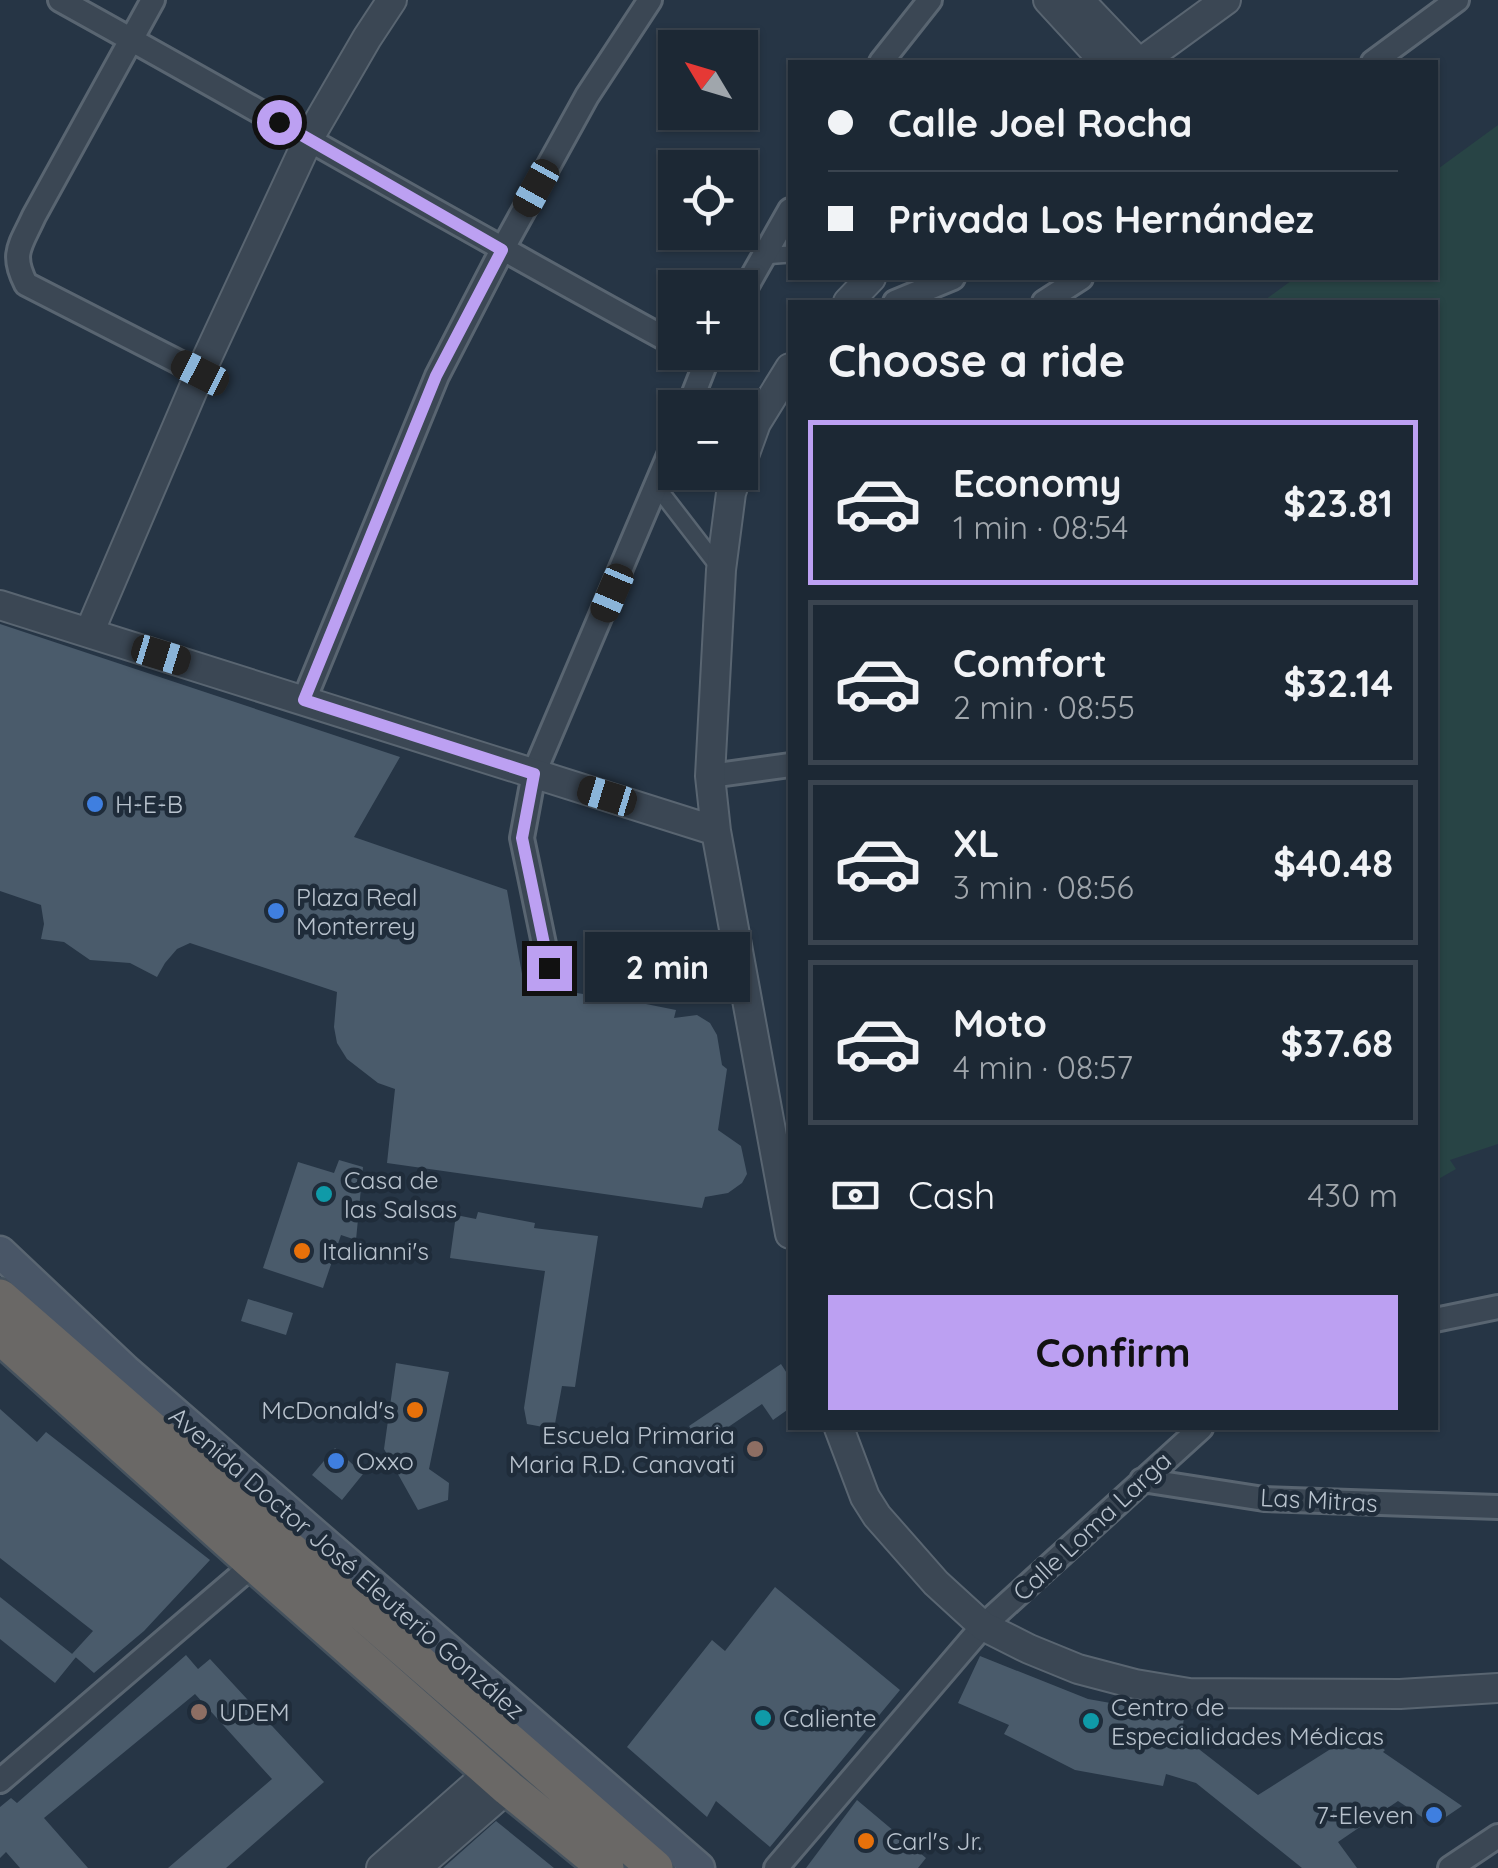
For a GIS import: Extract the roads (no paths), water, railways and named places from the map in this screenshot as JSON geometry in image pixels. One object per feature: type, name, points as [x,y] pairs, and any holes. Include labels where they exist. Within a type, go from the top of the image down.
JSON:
[{"type":"highway","name":"Avenida Doctor José Eleuterio González","points":[[0,1297],[655,1868]]},
{"type":"highway","points":[[0,1336],[254,1564],[606,1868]]},
{"type":"main road","name":"Avenida Doctor José Eleuterio González","points":[[0,1252],[125,1370],[699,1868]]},
{"type":"main road","points":[[0,1358],[56,1402],[86,1415]]},
{"type":"street","points":[[60,0],[658,335]]},
{"type":"street","points":[[153,0],[34,216],[18,250],[17,267],[26,284],[200,373]]},
{"type":"street","points":[[90,632],[200,373],[309,138],[392,0]]},
{"type":"street","points":[[304,700],[436,376],[587,96],[650,0]]},
{"type":"street","points":[[883,60],[930,0]]},
{"type":"street","points":[[1048,0],[1103,60]]},
{"type":"street","points":[[1079,0],[1138,60]]},
{"type":"street","points":[[1143,60],[1226,0]]},
{"type":"street","points":[[1376,60],[1456,0]]},
{"type":"street","points":[[755,270],[788,213]]},
{"type":"street","points":[[763,256],[788,254]]},
{"type":"street","points":[[850,300],[869,280]]},
{"type":"street","points":[[900,300],[948,280]]},
{"type":"street","points":[[1047,300],[1078,280]]},
{"type":"street","points":[[758,420],[788,371]]},
{"type":"street","points":[[549,968],[522,838],[534,774],[658,487]]},
{"type":"street","points":[[660,490],[721,570]]},
{"type":"street","points":[[731,490],[721,570],[710,776],[716,831],[788,1223]]},
{"type":"street","points":[[0,606],[716,831]]},
{"type":"street","points":[[710,776],[788,765]]},
{"type":"street","points":[[1438,1319],[1498,1307]]},
{"type":"street","points":[[841,1430],[865,1497],[877,1516],[936,1583],[983,1626],[1028,1649],[1135,1684],[1188,1692],[1400,1694],[1498,1688]]},
{"type":"street","name":"Calle Loma Larga","points":[[776,1868],[983,1626],[1199,1430]]},
{"type":"street","name":"Las Mitras","points":[[1142,1480],[1264,1499],[1498,1506]]},
{"type":"street","points":[[0,1781],[254,1564]]},
{"type":"street","points":[[381,1868],[499,1779]]},
{"type":"street","points":[[416,1868],[499,1779]]},
{"type":"street","points":[[1450,1868],[1498,1836]]},
{"type":"place","name":"H-E-B","points":[[95,804]]},
{"type":"place","name":"Plaza Real Monterrey","points":[[276,911]]},
{"type":"place","name":"Casa de las Salsas","points":[[324,1194]]},
{"type":"place","name":"Italianni's","points":[[302,1251]]},
{"type":"place","name":"McDonald's","points":[[415,1410]]},
{"type":"place","name":"Escuela Primaria Maria R.D. Canavati","points":[[755,1449]]},
{"type":"place","name":"Oxxo","points":[[336,1461]]},
{"type":"place","name":"UDEM","points":[[199,1712]]},
{"type":"place","name":"Caliente","points":[[763,1718]]},
{"type":"place","name":"Centro de Especialidades Médicas","points":[[1091,1721]]},
{"type":"place","name":"7-Eleven","points":[[1434,1815]]},
{"type":"place","name":"Carl's Jr.","points":[[866,1841]]}]
